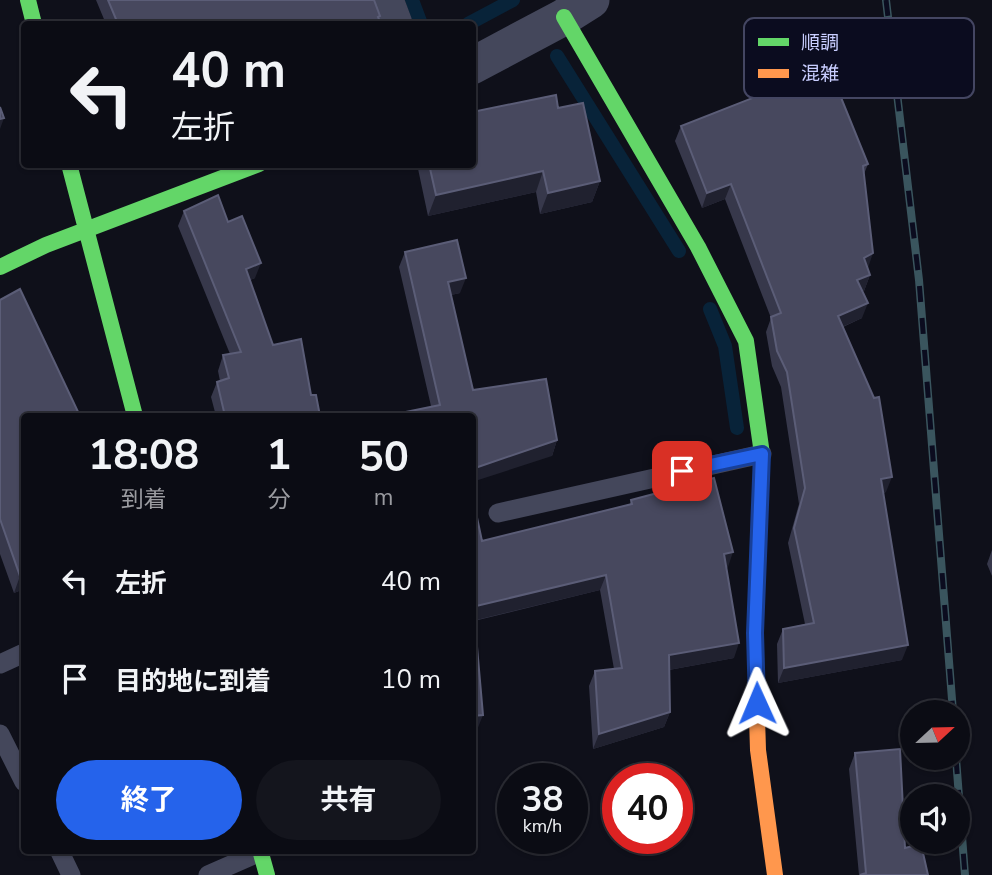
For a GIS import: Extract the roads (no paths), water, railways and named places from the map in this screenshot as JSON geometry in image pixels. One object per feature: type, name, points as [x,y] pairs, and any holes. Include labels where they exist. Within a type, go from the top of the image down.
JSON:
[{"type":"street","points":[[28,0],[33,21]]},
{"type":"street","points":[[385,0],[393,21]]},
{"type":"street","points":[[476,64],[578,8],[746,341],[762,454],[755,633],[758,750],[775,875]]},
{"type":"street","points":[[70,168],[134,413]]},
{"type":"street","points":[[0,267],[46,245],[249,168]]},
{"type":"street","points":[[261,854],[267,875]]},
{"type":"lane","points":[[498,513],[762,454]]},
{"type":"lane","points":[[0,664],[21,654]]},
{"type":"lane","points":[[0,734],[21,776]]},
{"type":"lane","points":[[61,854],[71,875]]},
{"type":"lane","points":[[208,875],[254,854]]},
{"type":"waterway","points":[[412,0],[420,21]]},
{"type":"waterway","points":[[474,21],[513,0]]},
{"type":"waterway","points":[[557,56],[679,251]]},
{"type":"waterway","points":[[710,309],[725,346],[737,428]]},
{"type":"railway","points":[[886,0],[888,18]]},
{"type":"railway","points":[[898,98],[919,280],[952,700]]},
{"type":"railway","points":[[957,770],[965,875]]}]
